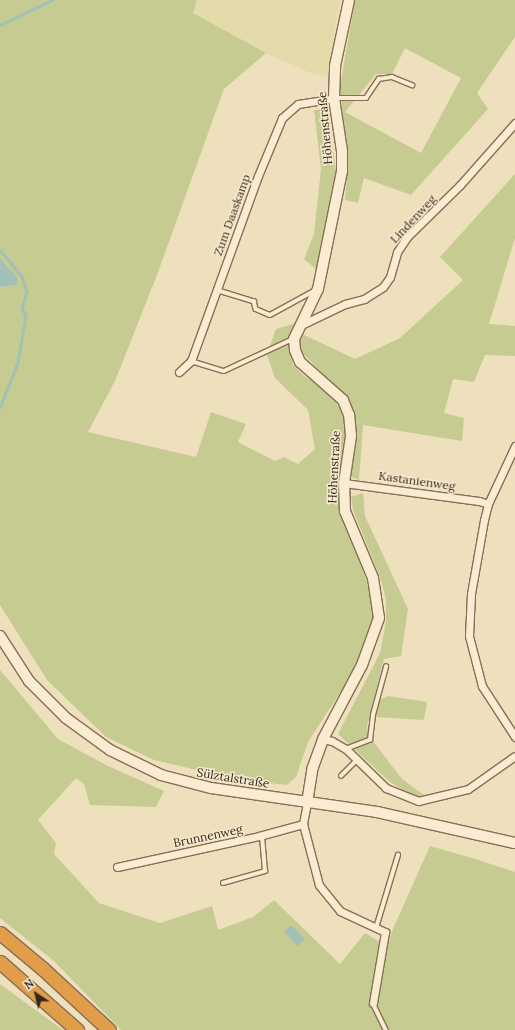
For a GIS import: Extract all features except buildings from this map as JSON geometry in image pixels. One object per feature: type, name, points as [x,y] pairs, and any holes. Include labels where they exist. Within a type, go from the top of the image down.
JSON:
[{"type":"highway","points":[[0,933],[42,968],[109,1030]]},
{"type":"highway","points":[[0,962],[77,1030]]},
{"type":"main road","name":"Höhenstraße","points":[[306,803],[313,767],[323,739],[362,665],[379,618],[373,578],[344,511],[344,483],[351,436],[349,415],[343,400],[300,362],[295,350],[294,339],[318,289],[342,171],[342,151],[334,98],[335,66],[349,0]]},
{"type":"main road","name":"Sülztalstraße","points":[[0,636],[29,681],[54,707],[89,737],[131,762],[185,783],[306,803],[377,812],[515,843]]},
{"type":"street","name":"Zum Daaskamp","points":[[179,372],[191,361],[258,176],[282,118],[298,104],[334,98]]},
{"type":"street","name":"Lindenweg","points":[[301,325],[345,304],[364,299],[382,287],[390,277],[396,252],[407,238],[460,185],[515,123]]},
{"type":"street","points":[[515,446],[488,504],[471,594],[469,636],[482,686],[515,736]]},
{"type":"street","name":"Kastanienweg","points":[[344,483],[479,501],[488,504]]},
{"type":"street","points":[[323,739],[332,741],[346,749],[358,759],[386,788],[418,801],[468,789],[515,756]]},
{"type":"street","points":[[306,803],[303,824],[319,885],[340,911],[384,932],[373,1002]]},
{"type":"street","name":"Brunnenweg","points":[[117,867],[262,835],[303,824]]},
{"type":"street","points":[[129,856],[131,864]]},
{"type":"lane","points":[[334,98],[366,98],[379,79],[392,77],[412,85]]},
{"type":"lane","points":[[217,290],[254,301],[256,309],[270,315],[318,289]]},
{"type":"lane","points":[[191,361],[224,371],[294,339]]},
{"type":"lane","points":[[346,749],[370,740],[373,715],[386,667]]},
{"type":"lane","points":[[342,776],[358,759]]},
{"type":"lane","points":[[223,883],[265,871],[262,835]]},
{"type":"lane","points":[[376,929],[398,855]]},
{"type":"lane","points":[[373,1002],[386,1030]]},
{"type":"shaded area","points":[[197,0],[340,0],[327,76],[313,74],[266,53],[193,13]]},
{"type":"green space","points":[[0,0],[197,0],[193,13],[266,53],[224,89],[157,275],[115,381],[88,432],[196,457],[211,412],[246,424],[238,442],[275,461],[284,457],[298,464],[315,449],[308,410],[275,378],[267,355],[276,329],[296,323],[289,339],[293,365],[304,376],[330,392],[344,416],[346,438],[341,510],[373,599],[374,615],[360,662],[308,742],[296,777],[287,785],[240,780],[154,760],[106,737],[47,680],[0,605],[0,287],[18,285],[17,277],[0,258]]},
{"type":"green space","points":[[355,0],[515,0],[515,37],[477,93],[488,109],[411,195],[364,178],[358,203],[345,200],[348,166],[340,87]],"holes":[[[405,48],[461,78],[421,153],[345,112],[376,74],[392,74]]]},
{"type":"green space","points":[[327,109],[336,171],[325,237],[316,269],[304,259],[314,234],[321,169],[314,110]]},
{"type":"green space","points":[[515,174],[515,238],[489,324],[515,326],[515,356],[485,355],[474,382],[453,379],[444,413],[464,418],[462,441],[363,425],[359,480],[351,477],[354,436],[347,400],[300,350],[302,334],[355,359],[400,338],[463,280],[440,257]]},
{"type":"green space","points":[[363,493],[365,516],[408,609],[401,656],[384,659],[367,726],[369,736],[402,779],[424,795],[415,797],[390,782],[338,734],[380,653],[386,622],[386,600],[381,580],[353,510],[351,497]]},
{"type":"green space","points":[[0,670],[58,739],[108,766],[164,791],[156,807],[90,805],[84,784],[76,778],[38,820],[56,843],[54,854],[99,903],[160,923],[212,906],[218,930],[253,917],[274,900],[340,964],[365,933],[381,943],[374,998],[392,931],[430,846],[472,858],[515,872],[515,1030],[121,1030],[54,961],[0,918]]},
{"type":"green space","points":[[388,696],[427,702],[424,720],[375,717],[380,700]]},
{"type":"green space","points":[[0,984],[63,1030],[0,1030]]},
{"type":"water","points":[[0,258],[17,277],[18,285],[0,287]]},
{"type":"water","points":[[291,925],[305,939],[298,946],[284,932]]},
{"type":"waterway","points":[[0,25],[52,0]]},
{"type":"waterway","points":[[0,250],[22,276],[27,292],[22,308],[26,316],[18,363],[0,408]]}]
